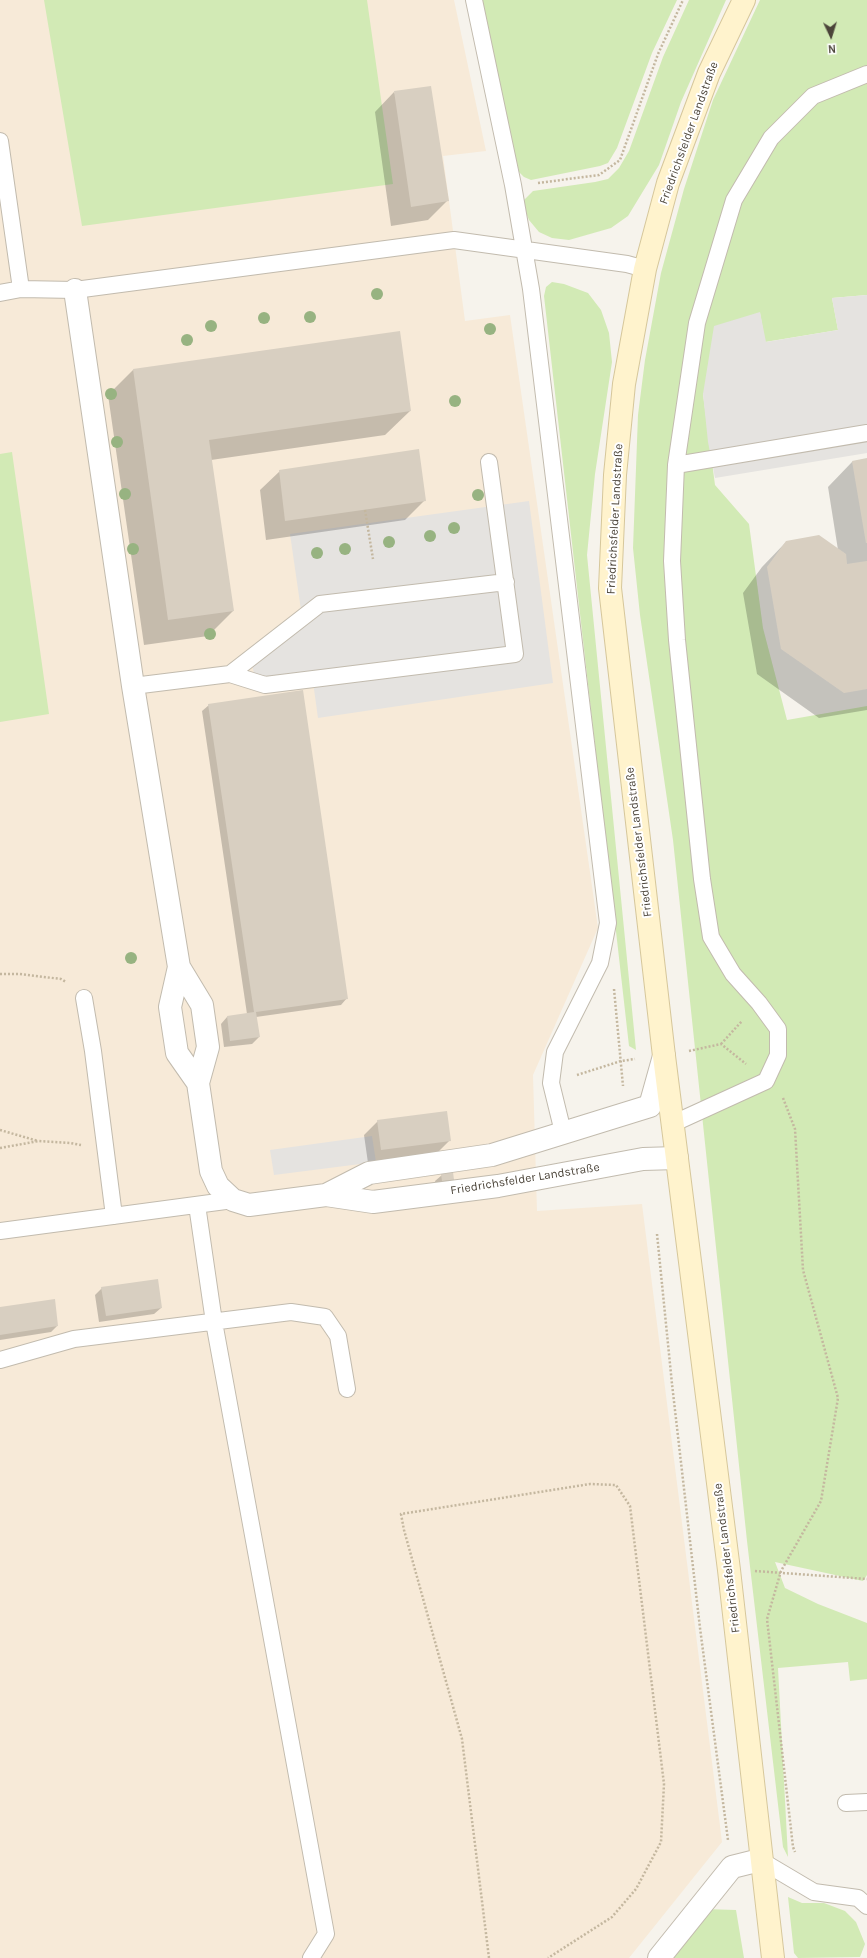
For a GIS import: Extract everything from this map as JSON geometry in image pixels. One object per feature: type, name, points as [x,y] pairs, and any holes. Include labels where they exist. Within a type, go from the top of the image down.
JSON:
[{"type":"main road","name":"Friedrichsfelder Landstraße","points":[[744,0],[709,73],[671,176],[645,269],[624,384],[615,475],[610,588],[672,1124],[729,1570],[760,1860],[773,1958]]},
{"type":"street","points":[[75,290],[133,686],[179,967],[202,1005],[208,1048],[198,1083],[211,1171],[218,1186],[233,1200],[249,1205],[326,1195]]},
{"type":"street","points":[[179,967],[170,1007],[177,1053],[198,1083]]},
{"type":"street","name":"Friedrichsfelder Landstraße","points":[[326,1195],[369,1173],[492,1154],[650,1106],[664,1056]]},
{"type":"street","name":"Friedrichsfelder Landstraße","points":[[326,1195],[374,1202],[498,1186],[643,1159],[677,1158]]},
{"type":"street","points":[[659,1958],[732,1867],[760,1860]]},
{"type":"lane","points":[[474,0],[513,186],[531,289],[608,923],[600,963],[555,1052],[551,1083],[563,1132]]},
{"type":"lane","points":[[672,1124],[766,1080],[778,1055],[778,1029],[759,1003],[734,974],[711,937],[702,879],[676,632],[672,561],[676,466],[697,323],[734,200],[771,138],[813,96],[867,74]]},
{"type":"lane","points":[[0,141],[21,290]]},
{"type":"lane","points":[[0,293],[21,290],[75,290],[454,240],[524,251],[627,264],[645,269]]},
{"type":"lane","points":[[676,466],[867,433]]},
{"type":"lane","points":[[133,686],[230,674],[265,685],[515,654],[489,462]]},
{"type":"lane","points":[[230,674],[320,604],[506,582]]},
{"type":"lane","points":[[84,998],[114,1216]]},
{"type":"lane","points":[[0,1231],[233,1200]]},
{"type":"lane","points":[[197,1205],[214,1322],[326,1934],[312,1958]]},
{"type":"lane","points":[[0,1360],[74,1339],[291,1312],[324,1318],[338,1336],[347,1389]]},
{"type":"lane","points":[[846,1803],[867,1802]]},
{"type":"lane","points":[[760,1860],[814,1892],[858,1898],[867,1906]]},
{"type":"path","points":[[513,186],[568,181],[599,175],[620,160],[658,54],[683,0]]},
{"type":"path","points":[[365,510],[373,559]]},
{"type":"path","points":[[0,974],[20,974],[61,978],[84,998]]},
{"type":"path","points":[[551,1083],[621,1061],[664,1056],[721,1044],[759,1003]]},
{"type":"path","points":[[721,1044],[781,1092],[795,1129],[803,1270],[838,1398],[821,1501],[781,1571],[767,1618],[792,1847],[795,1853]]},
{"type":"path","points":[[621,1061],[625,1114]]},
{"type":"path","points":[[0,1130],[39,1142]]},
{"type":"path","points":[[0,1148],[39,1142],[70,1143],[106,1151]]},
{"type":"path","points":[[657,1231],[672,1384],[700,1628],[732,1867]]},
{"type":"path","points":[[489,1958],[462,1739],[404,1530],[401,1514],[590,1484],[616,1485],[630,1506],[664,1784],[661,1842],[636,1889],[612,1917],[548,1958]]},
{"type":"path","points":[[729,1570],[781,1571],[867,1579]]},
{"type":"shaded area","points":[[0,0],[454,0],[486,151],[443,156],[465,321],[510,315],[598,928],[533,1075],[537,1211],[642,1204],[722,1842],[629,1958],[0,1958]]},
{"type":"shaded area","points":[[867,295],[867,453],[715,478],[708,442],[703,394],[714,326],[760,312],[766,342],[838,330],[832,298]]},
{"type":"shaded area","points":[[529,501],[553,683],[318,718],[313,682],[257,690],[250,653],[301,610],[290,534]]},
{"type":"shaded area","points":[[372,1136],[376,1162],[274,1175],[270,1150]]},
{"type":"green space","points":[[44,0],[367,0],[393,184],[82,226]]},
{"type":"green space","points":[[480,0],[677,0],[652,53],[617,148],[608,163],[600,166],[531,180],[524,177],[519,172]]},
{"type":"green space","points":[[689,0],[726,0],[681,102],[659,165],[628,216],[611,228],[569,240],[552,238],[539,232],[529,220],[524,208],[524,200],[533,191],[608,179],[619,168],[629,151],[663,57]]},
{"type":"green space","points":[[760,0],[867,0],[867,295],[832,298],[838,330],[765,342],[760,313],[703,394],[715,485],[749,524],[763,628],[787,720],[867,706],[867,1575],[863,1581],[775,1562],[785,1588],[818,1604],[867,1623],[867,1679],[850,1681],[848,1662],[778,1668],[788,1857],[783,1847],[747,1541],[673,840],[640,615],[633,548],[638,415],[645,360],[661,273],[684,189],[713,100]]},
{"type":"green space","points":[[552,282],[564,284],[588,293],[601,310],[609,333],[612,362],[595,474],[587,555],[636,1050],[629,1046],[544,296],[546,287]]},
{"type":"green space","points":[[12,452],[49,714],[0,722],[0,454]]},
{"type":"green space","points":[[788,1897],[802,1903],[824,1903],[845,1911],[856,1922],[865,1944],[860,1957],[798,1958],[794,1953]]},
{"type":"green space","points":[[704,1909],[736,1910],[744,1958],[664,1958]]},
{"type":"building","points":[[431,86],[449,201],[411,207],[394,91]]},
{"type":"building","points":[[400,331],[411,411],[209,440],[234,611],[168,620],[133,369]]},
{"type":"building","points":[[419,449],[426,501],[285,521],[279,470]]},
{"type":"building","points":[[867,458],[867,543],[866,543],[852,461]]},
{"type":"building","points":[[819,535],[846,554],[847,564],[867,561],[867,689],[844,693],[781,649],[767,567],[786,541]]},
{"type":"building","points":[[303,690],[348,999],[256,1012],[260,1037],[230,1041],[227,1016],[254,1012],[208,704]]},
{"type":"building","points":[[447,1111],[451,1141],[381,1150],[377,1120]]},
{"type":"building","points":[[453,1172],[454,1180],[442,1181],[441,1174]]},
{"type":"building","points":[[158,1279],[162,1308],[106,1316],[101,1287]]},
{"type":"building","points":[[55,1299],[58,1326],[0,1335],[0,1307]]}]
